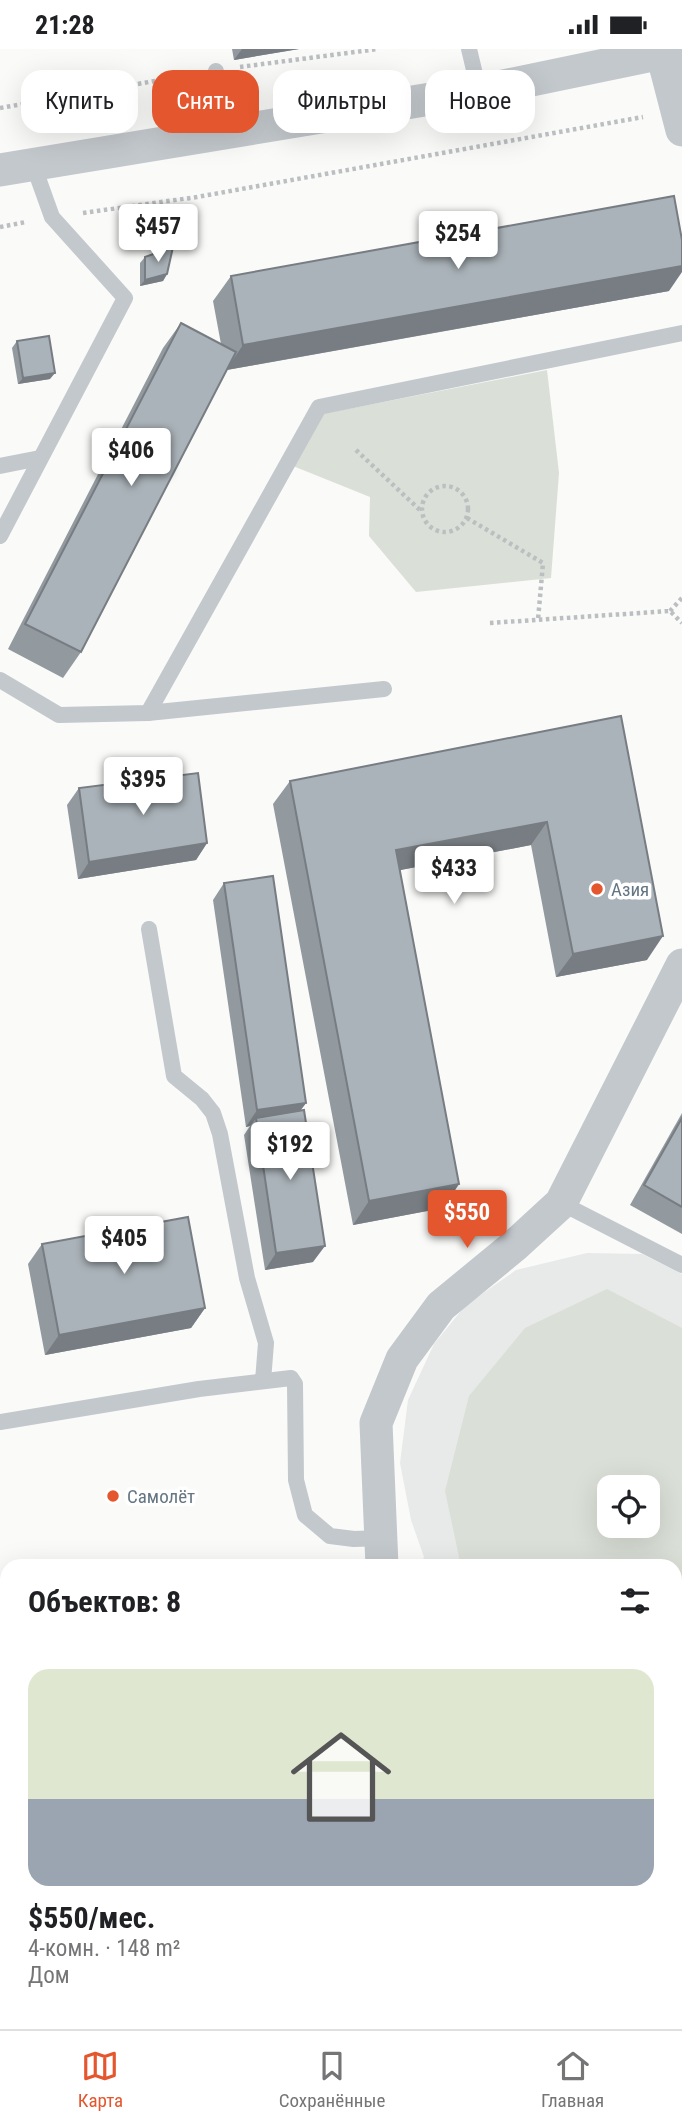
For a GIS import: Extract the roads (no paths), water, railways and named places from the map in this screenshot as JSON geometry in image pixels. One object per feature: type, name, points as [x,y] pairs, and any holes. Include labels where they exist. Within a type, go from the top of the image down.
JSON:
[{"type":"street","points":[[535,79],[672,51],[680,121]]},
{"type":"street","points":[[259,127],[425,100]]},
{"type":"street","points":[[0,170],[224,133]]},
{"type":"street","points":[[381,1552],[376,1423],[402,1359],[441,1306],[561,1203],[682,965]]},
{"type":"lane","points":[[469,49],[474,70]]},
{"type":"lane","points":[[0,536],[125,298],[52,217],[33,164]]},
{"type":"lane","points":[[148,713],[319,407],[682,333]]},
{"type":"lane","points":[[0,466],[40,459]]},
{"type":"lane","points":[[0,680],[59,715],[148,713],[384,689]]},
{"type":"lane","points":[[149,929],[174,1076],[202,1099],[213,1113],[220,1134],[247,1278],[266,1343],[262,1381]]},
{"type":"lane","points":[[561,1203],[682,1265]]},
{"type":"lane","points":[[0,1422],[199,1389],[291,1378],[294,1380],[296,1480],[305,1515],[330,1536],[354,1539],[381,1552]]},
{"type":"place","name":"Азия","points":[[597,889]]},
{"type":"place","name":"Самолёт","points":[[113,1496]]}]
